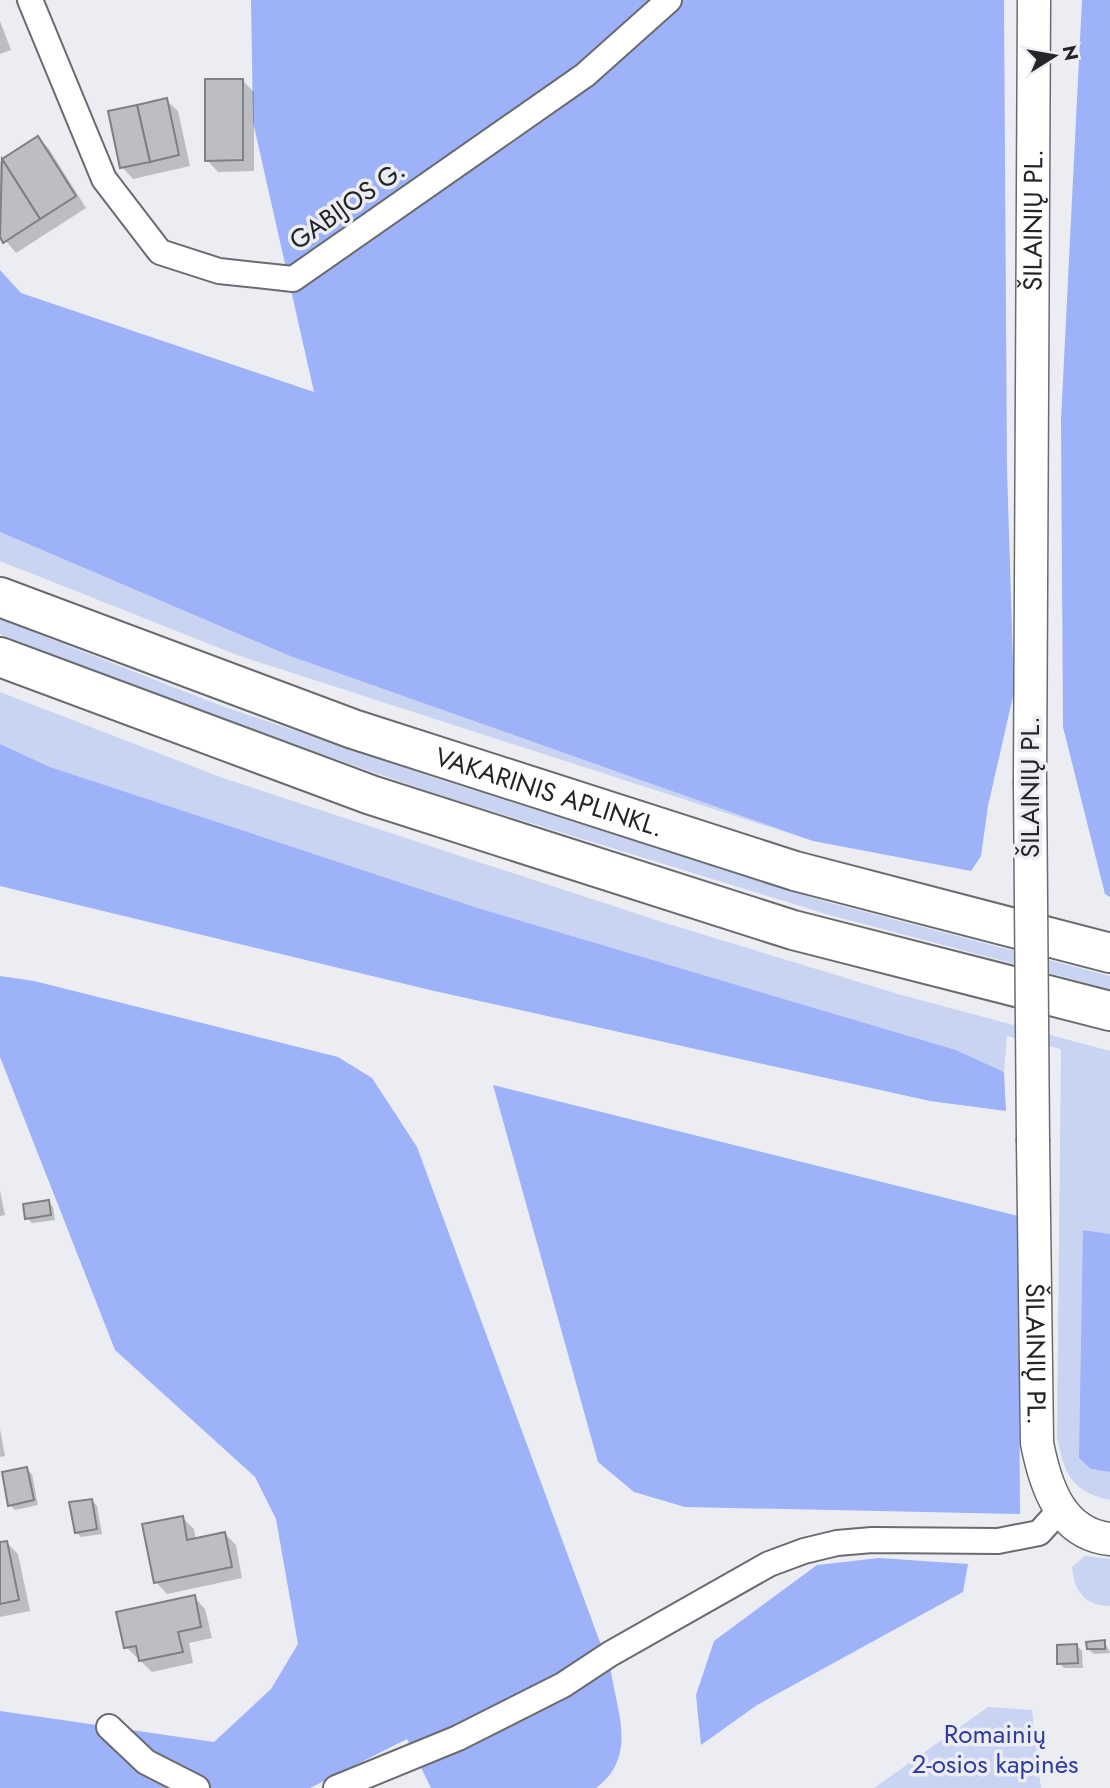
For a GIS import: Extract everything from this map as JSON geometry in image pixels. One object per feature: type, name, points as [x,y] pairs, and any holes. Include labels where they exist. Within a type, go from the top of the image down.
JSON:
[{"type":"highway","name":"VAKARINIS APLINKL.","points":[[0,597],[340,724],[795,871],[1110,953]]},
{"type":"highway","points":[[0,657],[371,795],[793,930],[1110,1011]]},
{"type":"street","name":"GABIJOS G.","points":[[30,0],[104,179],[160,252],[219,271],[293,279],[585,75],[669,0]]},
{"type":"street","name":"ŠILAINIŲ PL.","points":[[1034,0],[1030,782],[1037,1443],[1043,1475],[1059,1511]]},
{"type":"street","points":[[336,1788],[458,1738],[552,1691],[769,1564],[804,1550],[837,1543],[872,1540],[998,1541],[1038,1533],[1059,1511],[1083,1530],[1110,1539]]},
{"type":"street","points":[[109,1727],[146,1762],[197,1788]]},
{"type":"green space","points":[[0,532],[290,656],[813,841],[237,655],[0,561]]},
{"type":"green space","points":[[0,619],[219,705],[441,780],[827,902],[1110,976],[1110,989],[826,914],[443,796],[211,717],[0,634]]},
{"type":"green space","points":[[0,692],[223,778],[662,922],[898,994],[1110,1051],[1110,1234],[1084,1230],[1091,1469],[1110,1472],[1110,1500],[1086,1492],[1072,1479],[1063,1461],[1057,1437],[1061,1049],[1007,1036],[1004,1072],[956,1050],[481,909],[50,767],[0,744]]},
{"type":"green space","points":[[1085,1556],[1110,1559],[1110,1606],[1088,1600],[1078,1590],[1072,1567]]},
{"type":"green space","name":"Romainių 2-osios kapinės","points":[[988,1707],[1032,1710],[1041,1788],[874,1788]]},
{"type":"shaded area","points":[[251,0],[1004,0],[1007,470],[1014,692],[988,806],[981,856],[971,871],[813,841],[290,656],[0,532],[0,270],[21,293],[314,392],[253,122]]},
{"type":"shaded area","points":[[1082,0],[1110,0],[1110,897],[1105,894],[1063,727],[1061,420]]},
{"type":"shaded area","points":[[0,744],[50,767],[481,909],[956,1050],[1004,1072],[1006,1111],[930,1101],[430,990],[0,886]]},
{"type":"shaded area","points":[[0,976],[34,981],[338,1057],[372,1078],[417,1147],[611,1672],[622,1734],[621,1749],[609,1776],[596,1788],[431,1788],[407,1739],[310,1788],[0,1788],[0,1711],[214,1742],[271,1689],[298,1644],[276,1519],[255,1477],[115,1350],[0,1057]]},
{"type":"shaded area","points":[[493,1085],[1018,1216],[1020,1514],[685,1507],[634,1492],[598,1462]]},
{"type":"shaded area","points":[[1083,1230],[1110,1234],[1110,1472],[1091,1469],[1079,1458]]},
{"type":"shaded area","points":[[879,1558],[968,1564],[963,1592],[757,1705],[701,1745],[696,1695],[714,1641],[817,1565]]},
{"type":"building","points":[[205,79],[243,79],[243,160],[205,161]]},
{"type":"building","points":[[167,98],[179,155],[150,162],[137,105]]},
{"type":"building","points":[[137,105],[150,162],[120,168],[108,111]]},
{"type":"building","points":[[38,136],[76,196],[40,219],[2,159]]},
{"type":"building","points":[[2,159],[40,219],[3,243],[0,237]]},
{"type":"building","points":[[49,1200],[51,1215],[25,1219],[23,1204]]},
{"type":"building","points":[[27,1467],[34,1500],[8,1506],[2,1472]]},
{"type":"building","points":[[92,1499],[97,1529],[75,1533],[69,1502]]},
{"type":"building","points":[[183,1516],[187,1540],[225,1532],[232,1567],[154,1583],[142,1524]]},
{"type":"building","points":[[7,1541],[19,1600],[0,1604],[0,1542]]},
{"type":"building","points":[[195,1595],[201,1627],[178,1632],[183,1652],[139,1661],[136,1646],[124,1648],[116,1612]]},
{"type":"building","points":[[1105,1640],[1105,1649],[1087,1649],[1086,1642]]},
{"type":"building","points":[[1077,1644],[1078,1663],[1057,1664],[1057,1645]]}]
